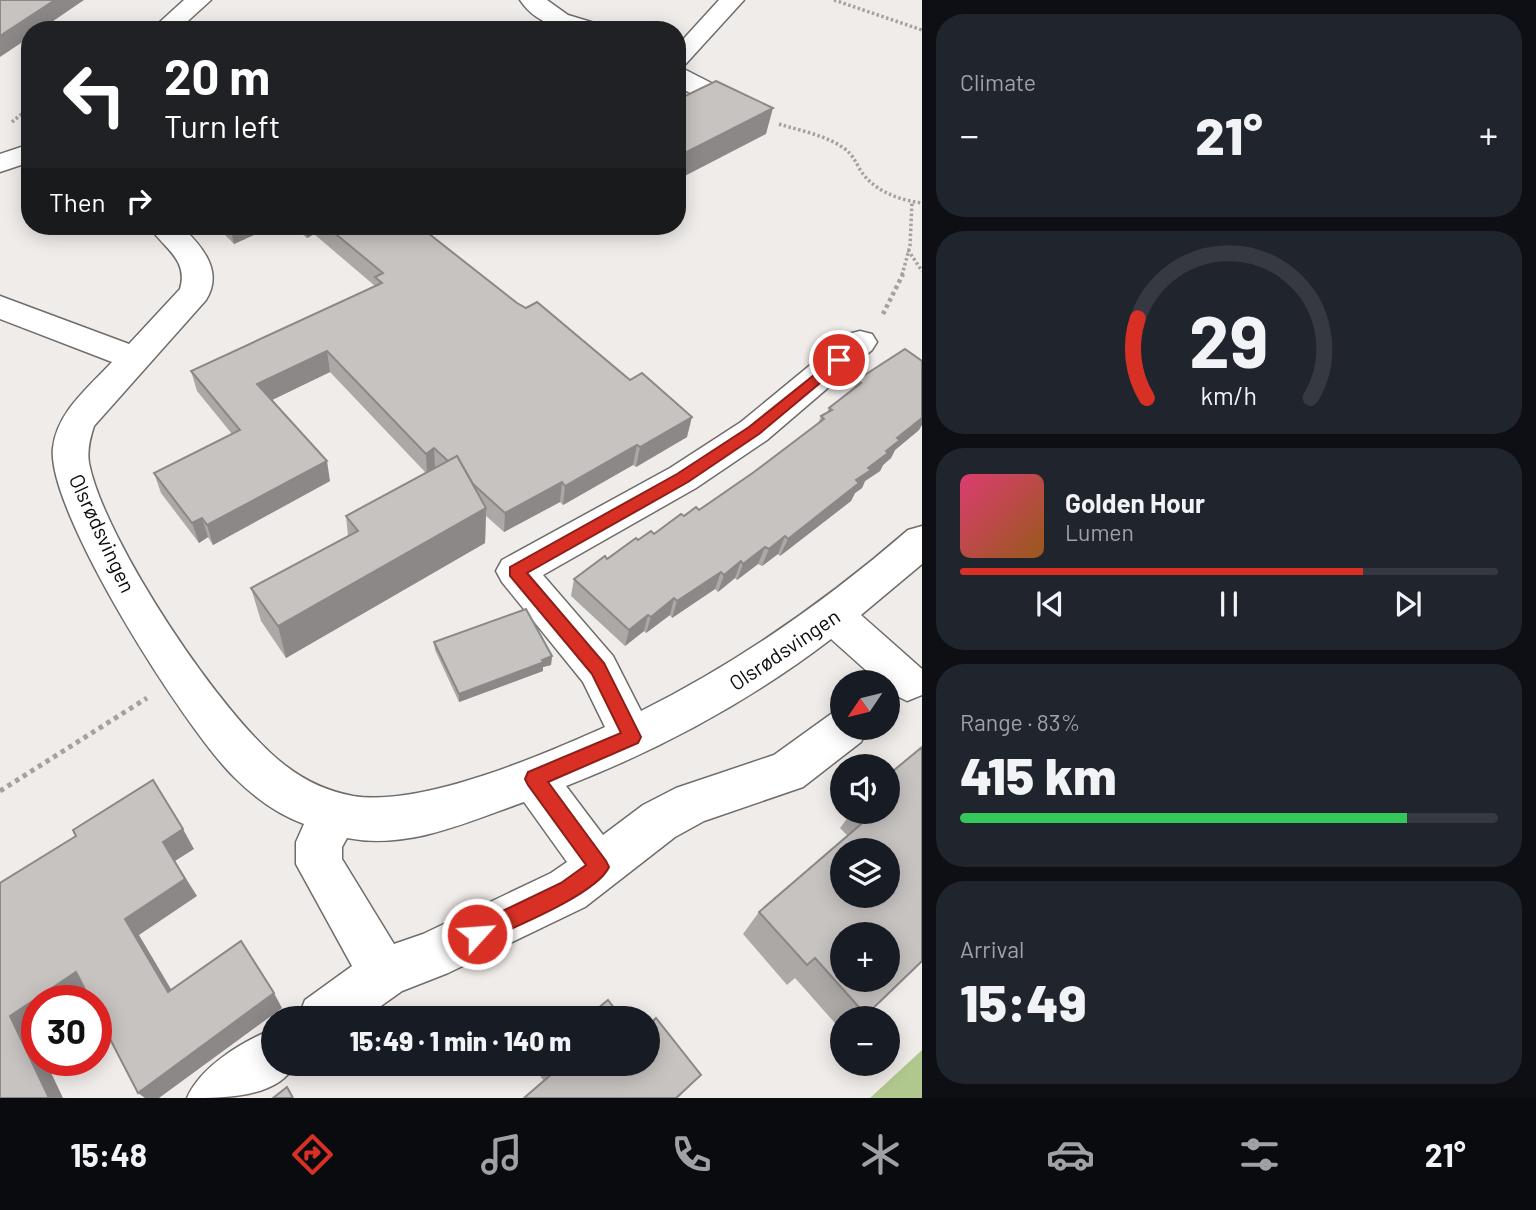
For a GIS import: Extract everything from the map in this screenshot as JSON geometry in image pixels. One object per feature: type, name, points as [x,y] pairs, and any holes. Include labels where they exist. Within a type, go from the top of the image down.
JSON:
[{"type":"street","points":[[174,21],[199,0]]},
{"type":"street","points":[[532,0],[562,21]]},
{"type":"street","points":[[686,52],[732,0]]},
{"type":"street","points":[[686,86],[755,117]]},
{"type":"street","points":[[0,164],[21,156]]},
{"type":"street","name":"Olsrødsvingen","points":[[173,235],[193,256],[200,269],[200,281],[195,293],[78,421],[71,441],[71,463],[80,492],[117,570],[181,676],[229,738],[263,775],[294,797],[337,813],[376,820],[422,816],[534,779],[632,737],[734,684],[834,616],[922,541]]},
{"type":"street","points":[[0,307],[134,358]]},
{"type":"street","points":[[632,737],[598,668],[516,571],[683,478],[754,430],[860,342]]},
{"type":"street","points":[[834,616],[905,683]]},
{"type":"street","points":[[339,1006],[387,971],[431,956],[568,890],[659,821],[681,809],[787,772],[830,740]]},
{"type":"street","points":[[534,779],[599,867]]},
{"type":"street","points":[[337,813],[319,842],[319,863],[377,963],[387,971]]},
{"type":"street","points":[[214,1098],[261,1064]]},
{"type":"path","points":[[834,0],[922,30]]},
{"type":"path","points":[[10,124],[21,115]]},
{"type":"path","points":[[755,117],[838,144],[855,158],[862,173],[879,188],[912,202],[922,203]]},
{"type":"path","points":[[860,342],[891,304],[914,226],[912,202]]},
{"type":"path","points":[[908,250],[922,271]]},
{"type":"path","points":[[0,792],[181,676]]},
{"type":"green space","points":[[921,1051],[922,1098],[870,1098],[894,1076],[900,1076],[900,1070]]},
{"type":"building","points":[[0,0],[55,0],[21,21],[0,36]]},
{"type":"building","points":[[716,81],[773,108],[686,152],[686,96]]},
{"type":"building","points":[[337,235],[430,235],[517,303],[526,308],[537,302],[630,380],[642,373],[692,417],[565,486],[562,482],[505,513],[473,484],[457,456],[448,461],[434,448],[426,454],[327,351],[257,384],[327,461],[207,525],[202,518],[192,523],[154,473],[240,430],[191,371],[382,283],[375,277],[383,273]]},
{"type":"building","points":[[905,349],[922,361],[922,418],[897,438],[900,440],[886,451],[888,453],[868,468],[871,470],[856,480],[859,483],[788,539],[785,536],[769,549],[765,547],[743,564],[741,561],[724,575],[721,572],[677,601],[674,598],[651,617],[648,615],[629,630],[574,579],[636,538],[638,540],[651,531],[654,534],[681,514],[684,516],[696,507],[699,510],[754,472],[824,419],[821,416],[832,410],[829,408],[861,383],[857,380]]},
{"type":"building","points":[[457,456],[486,508],[278,626],[251,588],[358,531],[346,516]]},
{"type":"building","points":[[526,609],[552,656],[542,660],[544,662],[459,694],[434,642]]},
{"type":"building","points":[[922,747],[922,961],[900,982],[900,922],[830,922],[830,975],[815,958],[807,965],[759,912],[830,851],[830,908],[900,908],[900,838],[845,838],[861,824],[900,824],[900,765]]},
{"type":"building","points":[[153,780],[183,829],[163,842],[185,879],[125,919],[168,992],[241,941],[274,993],[138,1093],[112,1043],[112,985],[83,985],[76,972],[56,985],[21,985],[21,1009],[10,1016],[21,1039],[21,1076],[39,1076],[49,1098],[0,1098],[0,883],[76,836],[73,830]]},
{"type":"building","points":[[845,992],[890,992],[875,1006],[858,1006]]},
{"type":"building","points":[[608,1000],[613,1006],[601,1006]]},
{"type":"building","points":[[660,1023],[701,1075],[676,1098],[524,1098],[549,1076],[660,1076]]},
{"type":"building","points":[[287,1087],[293,1098],[273,1098]]},
{"type":"route","points":[[477,934],[568,890],[599,867],[534,779],[632,737],[598,668],[516,571],[683,478],[754,430],[839,360]]}]
